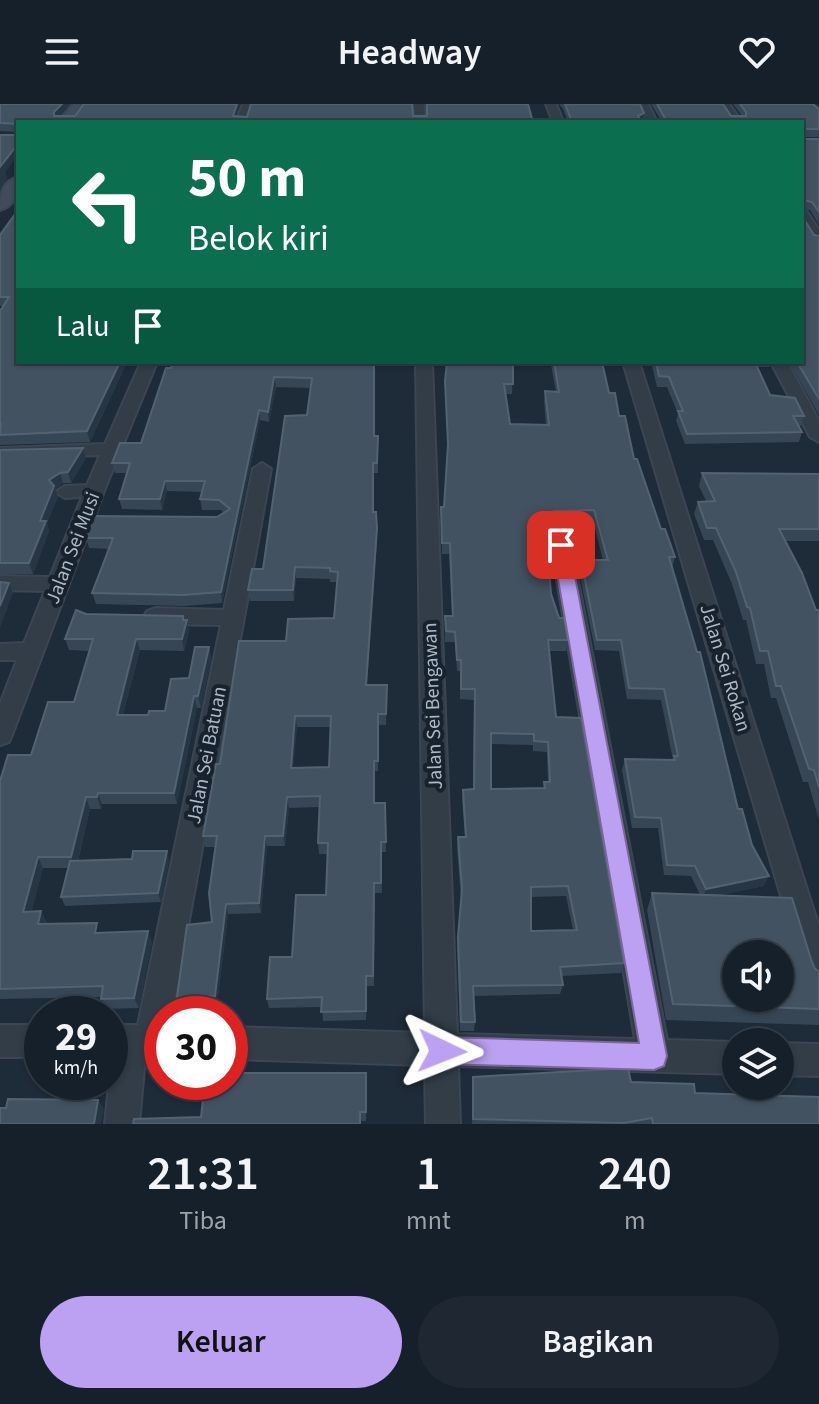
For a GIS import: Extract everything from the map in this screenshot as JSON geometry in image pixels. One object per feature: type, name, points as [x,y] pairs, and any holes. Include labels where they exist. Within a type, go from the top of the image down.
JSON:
[{"type":"street","points":[[68,120],[81,104]]},
{"type":"street","points":[[0,204],[16,184]]},
{"type":"street","points":[[804,218],[819,239]]},
{"type":"street","name":"Jalan Sei Musi","points":[[0,735],[59,584],[92,518],[94,491],[148,364]]},
{"type":"street","name":"Jalan Sei Bengawan","points":[[424,364],[443,1124]]},
{"type":"street","name":"Jalan Sei Rokan","points":[[632,364],[819,974]]},
{"type":"street","points":[[780,364],[819,437]]},
{"type":"street","points":[[0,453],[114,449]]},
{"type":"street","name":"Jalan Sei Batuan","points":[[122,1124],[234,618],[262,469]]},
{"type":"street","points":[[65,492],[94,491]]},
{"type":"street","points":[[561,545],[654,1056]]},
{"type":"street","points":[[0,583],[59,584]]},
{"type":"street","points":[[138,616],[234,618]]},
{"type":"street","points":[[0,652],[33,651]]},
{"type":"street","points":[[0,1041],[24,1041]]},
{"type":"street","points":[[248,1044],[722,1058]]},
{"type":"street","points":[[794,1059],[819,1060]]},
{"type":"building","points":[[0,104],[62,104],[54,116],[75,116],[84,104],[237,104],[233,116],[247,117],[251,104],[412,104],[413,116],[427,116],[427,104],[528,104],[532,120],[16,120],[16,124],[0,123]]},
{"type":"building","points":[[565,104],[640,104],[644,113],[638,116],[640,120],[571,120]]},
{"type":"building","points":[[657,104],[723,104],[731,116],[746,116],[740,104],[813,104],[819,109],[819,129],[804,129],[804,120],[666,120]]},
{"type":"building","points":[[0,135],[16,135],[16,147],[0,167]]},
{"type":"building","points":[[804,139],[819,139],[819,212],[812,202],[804,200]]},
{"type":"building","points":[[16,213],[16,364],[119,364],[87,431],[0,435],[0,311],[9,297],[0,297],[0,235]]},
{"type":"building","points":[[804,219],[814,235],[819,236],[819,399],[798,364],[804,364]]},
{"type":"building","points":[[172,364],[374,364],[374,436],[378,436],[377,463],[373,463],[373,512],[376,512],[377,528],[366,685],[387,685],[386,714],[378,714],[378,761],[374,761],[374,803],[385,803],[386,842],[381,842],[381,883],[374,883],[373,976],[366,976],[366,1011],[321,1012],[322,997],[267,999],[270,957],[292,957],[296,895],[326,895],[328,843],[318,843],[320,796],[287,797],[283,836],[265,836],[259,903],[226,904],[215,996],[177,996],[187,925],[212,922],[209,893],[217,836],[203,836],[216,764],[220,764],[239,641],[286,641],[288,619],[334,618],[338,572],[330,571],[330,568],[295,567],[293,590],[248,590],[252,569],[263,569],[285,416],[307,415],[312,378],[274,377],[268,412],[259,410],[221,592],[183,595],[92,593],[113,538],[86,538],[94,516],[217,517],[230,509],[219,500],[200,499],[205,481],[165,481],[160,499],[119,499],[130,463],[112,463],[120,443],[141,443],[166,368],[171,368]],"holes":[[[295,716],[331,716],[329,767],[291,768]]]},
{"type":"building","points":[[447,364],[513,364],[513,384],[504,384],[510,424],[549,425],[545,391],[559,392],[554,364],[602,364],[609,393],[615,393],[619,416],[625,416],[634,459],[637,459],[661,529],[665,529],[675,557],[669,557],[697,652],[700,652],[738,809],[742,809],[752,845],[769,876],[706,889],[695,866],[667,865],[661,818],[635,817],[625,759],[675,760],[674,756],[678,756],[664,689],[629,688],[621,640],[597,640],[581,560],[608,560],[594,510],[554,511],[556,524],[543,524],[537,553],[548,554],[551,594],[559,618],[564,618],[568,640],[548,640],[556,717],[581,718],[624,963],[560,967],[563,985],[473,986],[475,1022],[461,1022],[458,937],[462,889],[458,837],[466,837],[463,790],[474,789],[475,689],[461,689],[461,660],[457,660],[455,632],[446,631],[445,616],[453,616],[450,543],[442,543],[441,507],[444,507],[448,444]],"holes":[[[491,733],[534,734],[534,741],[548,742],[550,782],[544,782],[545,788],[491,789]],[[568,886],[577,930],[531,931],[531,887]]]},
{"type":"building","points":[[656,364],[756,364],[770,395],[795,398],[804,416],[793,416],[802,432],[687,434],[678,411],[683,411],[669,377],[659,376]]},
{"type":"building","points":[[83,448],[68,472],[49,480],[54,486],[40,521],[46,521],[29,563],[0,563],[0,450]]},
{"type":"building","points":[[702,473],[819,474],[819,529],[779,529],[802,573],[816,610],[819,610],[819,787],[814,770],[809,769],[781,686],[776,686],[768,651],[760,651],[750,608],[747,607],[736,572],[716,528],[707,528],[698,502],[715,501]]},
{"type":"building","points":[[0,582],[9,583],[0,606]]},
{"type":"building","points":[[76,610],[86,614],[183,616],[183,620],[187,620],[182,639],[136,639],[117,715],[148,715],[149,711],[165,711],[171,679],[189,678],[195,647],[209,647],[198,696],[194,696],[174,793],[98,793],[97,797],[86,797],[71,857],[38,857],[23,912],[41,911],[38,924],[97,923],[95,933],[148,931],[134,998],[101,996],[103,986],[0,989],[0,781],[8,755],[31,755],[48,702],[74,702],[93,639],[65,639]]},
{"type":"building","points":[[133,851],[167,851],[158,893],[61,897],[70,861],[132,859]]},
{"type":"building","points":[[652,893],[792,898],[811,959],[819,971],[819,1009],[794,1008],[794,940],[722,940],[722,1006],[673,1004]]},
{"type":"building","points":[[628,1068],[631,1082],[694,1084],[695,1093],[722,1094],[722,1100],[819,1097],[819,1124],[653,1124],[652,1118],[624,1123],[473,1119],[473,1077]]},
{"type":"building","points":[[248,1073],[366,1073],[366,1112],[360,1112],[360,1124],[133,1124],[134,1119],[201,1117],[203,1100],[248,1100]]},
{"type":"building","points":[[8,1099],[98,1100],[94,1124],[0,1124],[0,1108],[6,1108]]},
{"type":"route","points":[[442,1051],[654,1056],[561,545]]}]
